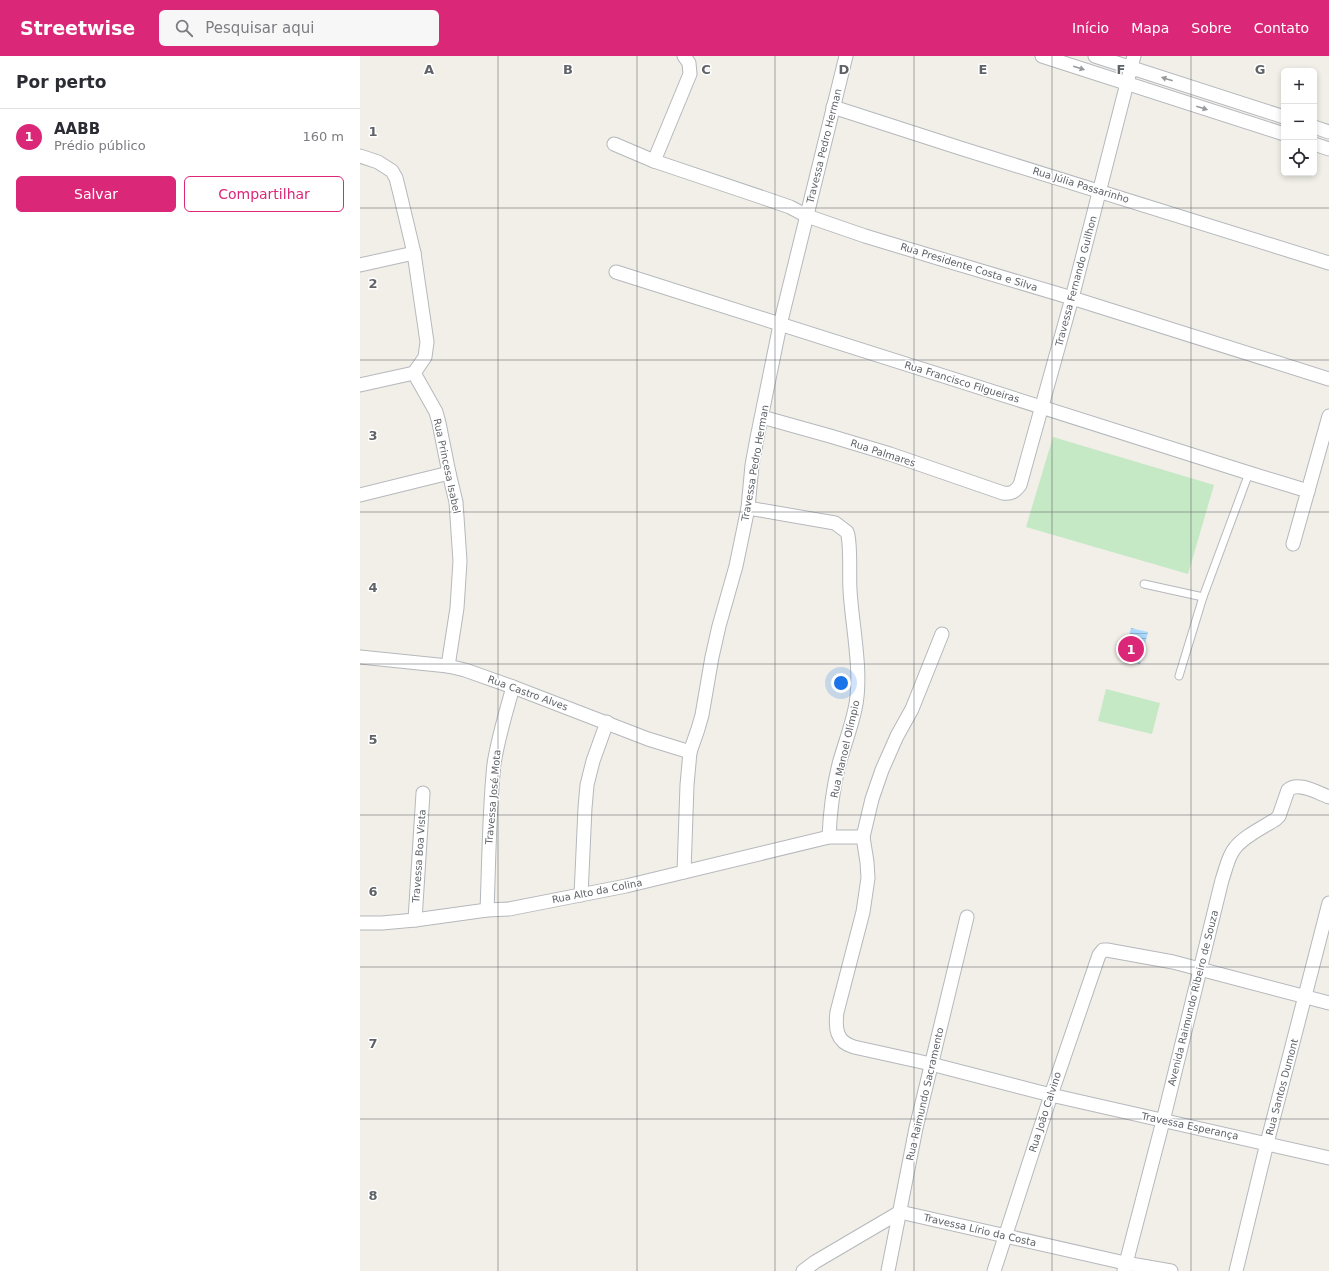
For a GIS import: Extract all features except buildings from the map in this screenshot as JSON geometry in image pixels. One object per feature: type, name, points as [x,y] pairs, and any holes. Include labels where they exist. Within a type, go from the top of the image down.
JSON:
[{"type":"street","points":[[654,161],[690,74],[689,63],[684,56]]},
{"type":"street","name":"Travessa Pedro Herman","points":[[684,872],[686,793],[690,752],[702,715],[714,649],[736,566],[748,508],[752,465],[780,325],[846,56]]},
{"type":"street","points":[[1042,56],[1281,133]]},
{"type":"street","points":[[1095,56],[1132,62],[1281,116]]},
{"type":"street","name":"Travessa Fernando Guilhon","points":[[1003,493],[1011,494],[1020,485],[1072,298],[1132,62]]},
{"type":"street","name":"Rua Júlia Passarinho","points":[[833,106],[1329,263]]},
{"type":"street","points":[[1317,128],[1329,132]]},
{"type":"street","name":"Rua Presidente Costa e Silva","points":[[614,144],[654,161],[790,207],[807,216],[1329,380]]},
{"type":"street","points":[[1317,145],[1329,149]]},
{"type":"street","points":[[360,156],[378,162],[392,171],[396,178],[414,253],[426,342],[425,357],[414,373],[360,385]]},
{"type":"street","points":[[360,265],[414,253]]},
{"type":"street","name":"Rua Francisco Filgueiras","points":[[616,272],[1308,491]]},
{"type":"street","name":"Rua Princesa Isabel","points":[[414,373],[436,412],[456,502],[460,561],[457,608],[448,666]]},
{"type":"street","points":[[1293,544],[1329,416]]},
{"type":"street","name":"Rua Palmares","points":[[762,417],[883,452],[1003,493]]},
{"type":"street","points":[[360,495],[449,473]]},
{"type":"street","name":"Rua Manoel Olímpio","points":[[748,508],[835,523],[847,532],[848,535],[850,590],[857,664],[858,693],[839,765],[830,811],[829,837]]},
{"type":"street","points":[[829,837],[863,836],[872,799],[882,770],[897,736],[912,709],[942,634]]},
{"type":"street","name":"Rua Castro Alves","points":[[360,657],[448,666],[465,670],[607,722],[648,739],[690,752]]},
{"type":"street","name":"Travessa José Mota","points":[[486,910],[494,763],[501,730],[513,687]]},
{"type":"street","points":[[581,895],[587,785],[593,761],[607,722]]},
{"type":"street","name":"Avenida Raimundo Ribeiro de Souza","points":[[1125,1267],[1163,1121],[1222,880],[1234,848],[1243,840],[1276,819],[1281,812],[1290,788],[1301,787],[1329,797]]},
{"type":"street","name":"Travessa Boa Vista","points":[[415,920],[423,793]]},
{"type":"street","name":"Travessa Esperança","points":[[863,836],[868,862],[868,878],[862,912],[837,1012],[836,1022],[838,1032],[843,1042],[854,1047],[932,1064],[1050,1095],[1329,1158]]},
{"type":"street","name":"Rua Alto da Colina","points":[[360,923],[415,920],[509,908],[581,895],[626,886],[829,837]]},
{"type":"street","name":"Rua Santos Dumont","points":[[1236,1271],[1267,1143],[1329,903]]},
{"type":"street","name":"Rua Raimundo Sacramento","points":[[888,1271],[916,1128],[967,917]]},
{"type":"street","name":"Rua João Calvino","points":[[994,1271],[1050,1095],[1099,955],[1103,950],[1107,950],[1172,962],[1200,969]]},
{"type":"street","points":[[1200,969],[1329,1003]]},
{"type":"street","points":[[802,1271],[900,1212]]},
{"type":"street","name":"Travessa Lírio da Costa","points":[[900,1212],[1005,1236],[1125,1267],[1171,1271]]},
{"type":"lane","points":[[1179,676],[1203,597],[1249,473]]},
{"type":"lane","points":[[1144,584],[1203,597]]},
{"type":"green space","points":[[1053,437],[1214,485],[1188,574],[1026,527]]},
{"type":"green space","points":[[1106,689],[1160,703],[1152,734],[1098,721]]},
{"type":"water","points":[[1131,628],[1148,632],[1140,664],[1124,660]]},
{"type":"place","name":"AABB","points":[[1131,649]]}]
